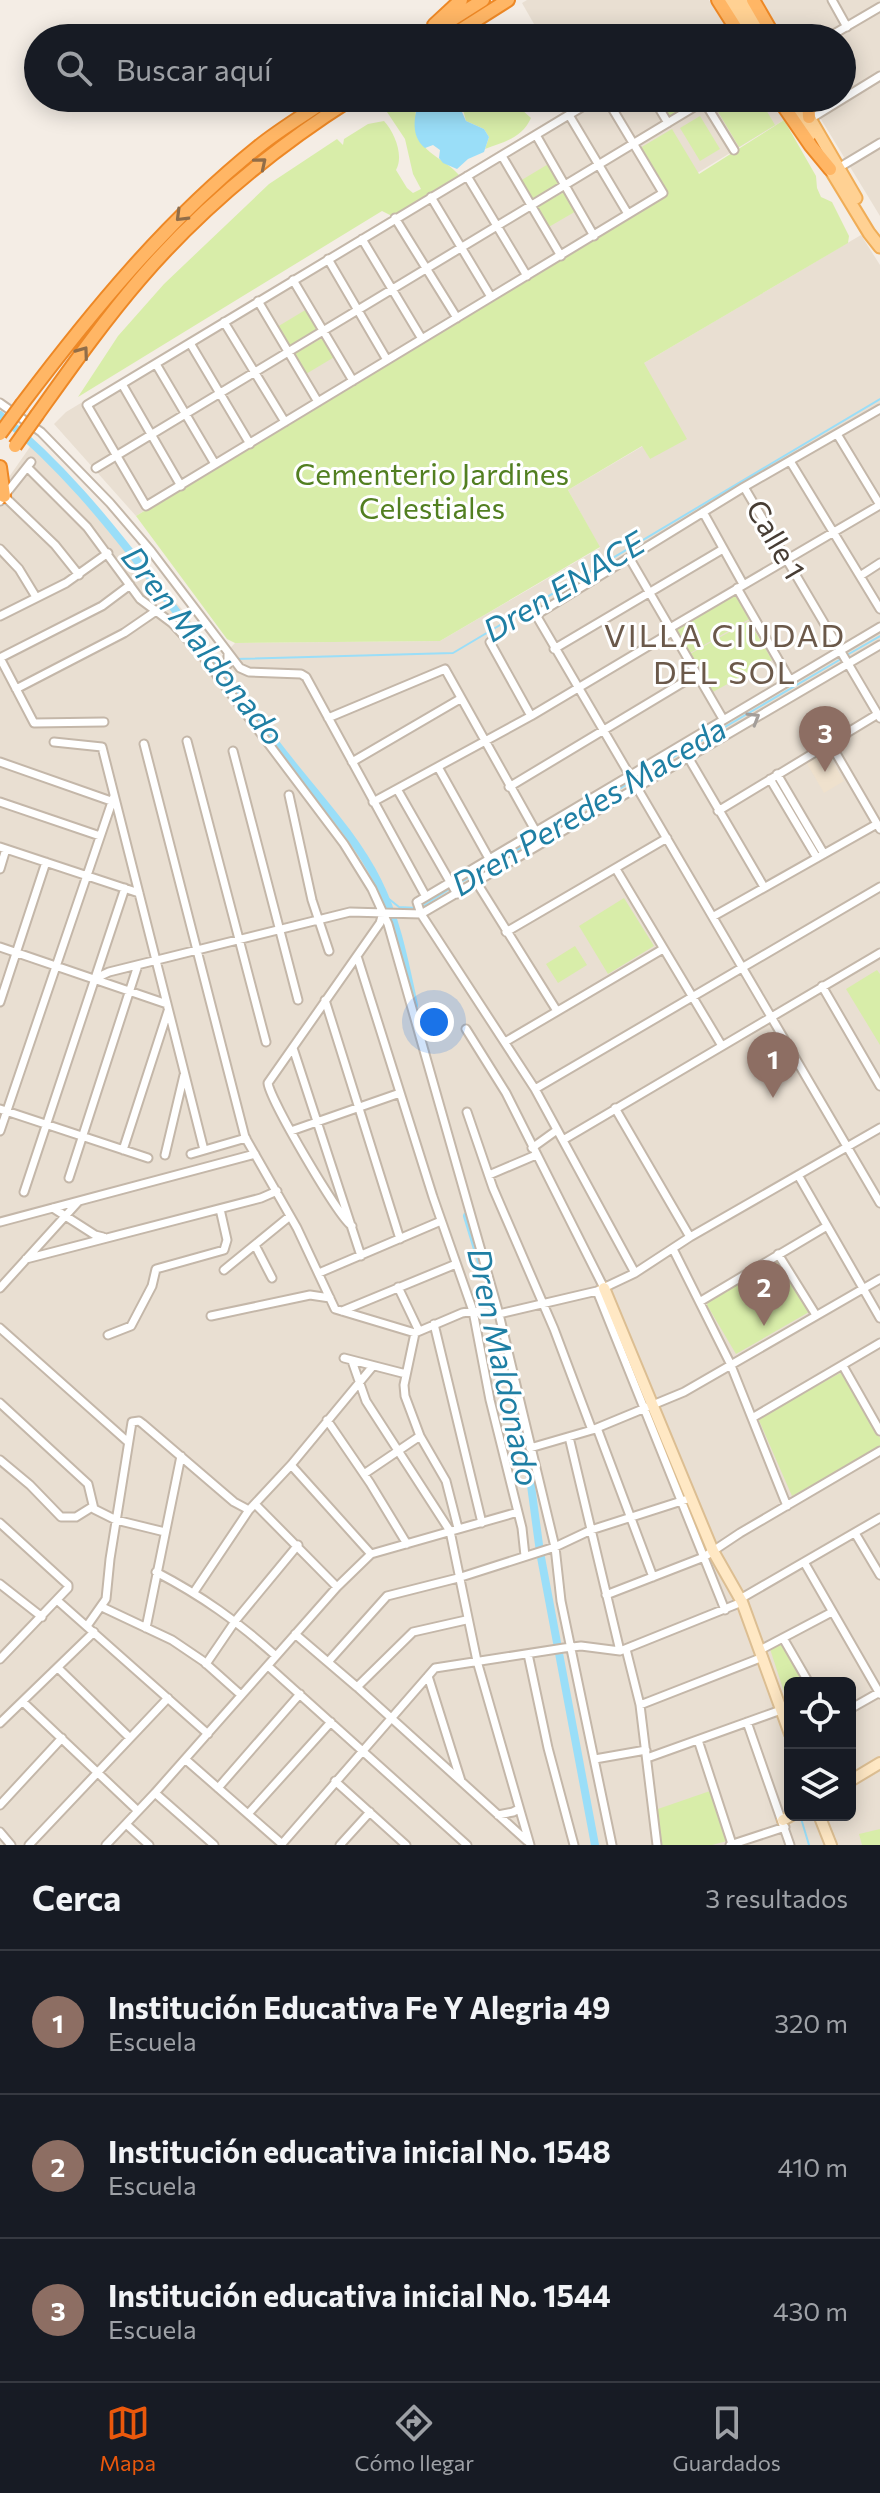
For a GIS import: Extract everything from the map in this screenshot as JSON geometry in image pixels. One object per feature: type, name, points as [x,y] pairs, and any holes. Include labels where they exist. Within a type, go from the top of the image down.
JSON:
[{"type":"highway","points":[[436,24],[461,0]]},
{"type":"highway","points":[[444,24],[483,0]]},
{"type":"highway","points":[[470,24],[508,0]]},
{"type":"highway","points":[[718,0],[733,24]]},
{"type":"highway","points":[[757,2],[768,24]]},
{"type":"highway","points":[[0,434],[74,335],[131,267],[190,207],[259,146],[309,112]]},
{"type":"highway","points":[[2,498],[0,467],[87,345],[142,277],[200,216],[267,157],[333,112]]},
{"type":"highway","points":[[788,112],[811,146],[835,168]]},
{"type":"highway","points":[[809,112],[810,118]]},
{"type":"main road","points":[[729,0],[744,24]]},
{"type":"main road","points":[[741,0],[756,24]]},
{"type":"main road","points":[[797,112],[835,168]]},
{"type":"main road","points":[[806,112],[869,233],[880,245]]},
{"type":"street","points":[[832,0],[845,24]]},
{"type":"street","points":[[852,24],[880,7]]},
{"type":"street","points":[[856,90],[880,76]]},
{"type":"street","points":[[574,112],[87,405],[146,506],[663,193],[614,112]]},
{"type":"street","points":[[661,112],[668,123]]},
{"type":"street","points":[[96,468],[687,112]]},
{"type":"street","points":[[711,112],[734,150]]},
{"type":"street","points":[[810,118],[820,112]]},
{"type":"street","points":[[569,115],[628,214]]},
{"type":"street","points":[[536,135],[594,236]]},
{"type":"street","points":[[835,168],[880,143]]},
{"type":"street","points":[[502,156],[561,256]]},
{"type":"street","points":[[467,176],[527,276]]},
{"type":"street","points":[[431,197],[491,297]]},
{"type":"street","points":[[395,218],[457,318]]},
{"type":"street","points":[[362,239],[422,339]]},
{"type":"street","points":[[328,259],[387,360]]},
{"type":"street","points":[[293,280],[353,381]]},
{"type":"street","points":[[258,301],[318,402]]},
{"type":"street","points":[[224,322],[285,422]]},
{"type":"street","points":[[190,343],[250,444]]},
{"type":"street","points":[[156,364],[215,464]]},
{"type":"street","points":[[122,384],[181,486]]},
{"type":"street","points":[[0,403],[41,432],[110,503],[245,671],[301,674],[306,677],[425,895]]},
{"type":"street","points":[[880,409],[744,487],[536,615],[880,1203]]},
{"type":"street","points":[[373,802],[531,716],[785,558],[880,505],[837,434]]},
{"type":"street","points":[[790,461],[880,609]]},
{"type":"street","points":[[79,575],[51,541],[2,498],[29,464],[108,553],[140,599],[172,623],[217,676],[344,844],[383,913],[499,1314],[555,1547],[568,1647],[612,1845]]},
{"type":"street","name":"Calle 1","points":[[744,487],[879,716]]},
{"type":"street","points":[[703,512],[790,680]]},
{"type":"street","points":[[0,549],[19,569],[36,597]]},
{"type":"street","points":[[554,649],[723,549]]},
{"type":"street","points":[[0,616],[79,575],[108,553]]},
{"type":"street","points":[[630,559],[723,719]]},
{"type":"street","points":[[860,576],[880,563]]},
{"type":"street","points":[[104,722],[34,723],[0,658],[102,606],[130,585]]},
{"type":"street","points":[[16,689],[124,633],[156,611]]},
{"type":"street","points":[[635,1273],[535,1089],[421,914],[417,902],[449,880],[880,627]]},
{"type":"street","points":[[490,642],[531,716]]},
{"type":"street","points":[[96,978],[109,972],[350,912],[421,914],[880,645]]},
{"type":"street","points":[[217,676],[228,664],[228,653]]},
{"type":"street","points":[[328,718],[445,669],[535,830]]},
{"type":"street","points":[[509,787],[697,674]]},
{"type":"street","points":[[352,762],[460,699]]},
{"type":"street","points":[[718,811],[879,716]]},
{"type":"street","points":[[187,741],[266,1042]]},
{"type":"street","points":[[54,742],[102,747],[204,1150]]},
{"type":"street","points":[[714,916],[878,826],[830,743]]},
{"type":"street","points":[[144,744],[246,1138],[277,1191],[335,1309],[417,1332],[452,1316],[473,1311],[499,1314],[600,1289],[635,1273],[690,1237],[880,1128]]},
{"type":"street","points":[[233,751],[298,1000]]},
{"type":"street","points":[[688,757],[764,887]]},
{"type":"street","points":[[0,762],[113,798]]},
{"type":"street","points":[[438,767],[496,871]]},
{"type":"street","points":[[773,777],[821,856]]},
{"type":"street","points":[[397,789],[457,894]]},
{"type":"street","points":[[289,795],[329,951]]},
{"type":"street","points":[[0,1131],[3,1110],[57,966],[113,798]]},
{"type":"street","points":[[0,802],[100,836]]},
{"type":"street","points":[[506,932],[667,838]]},
{"type":"street","points":[[0,869],[3,848],[139,893]]},
{"type":"street","points":[[0,1002],[46,862]]},
{"type":"street","points":[[616,869],[722,1046]]},
{"type":"street","points":[[477,883],[557,1011]]},
{"type":"street","points":[[535,1089],[880,887]]},
{"type":"street","points":[[24,1192],[125,888]]},
{"type":"street","points":[[352,1226],[337,1208],[268,1087],[380,923],[383,913]]},
{"type":"street","points":[[0,947],[96,978],[168,1007]]},
{"type":"street","points":[[505,1042],[663,949]]},
{"type":"street","points":[[563,1140],[880,953]]},
{"type":"street","points":[[357,956],[441,1221],[473,1311],[525,1556]]},
{"type":"street","points":[[69,1178],[138,965]]},
{"type":"street","points":[[822,986],[880,1086]]},
{"type":"street","points":[[325,1000],[400,1239]]},
{"type":"street","points":[[123,1150],[168,1007]]},
{"type":"street","points":[[466,1029],[506,1093],[600,1289],[709,1554],[725,1610]]},
{"type":"street","points":[[293,1048],[361,1256]]},
{"type":"street","points":[[869,1067],[880,1061]]},
{"type":"street","points":[[165,1155],[185,1071]]},
{"type":"street","points":[[291,1131],[400,1093]]},
{"type":"street","points":[[615,1108],[690,1237]]},
{"type":"street","points":[[3,1110],[148,1158]]},
{"type":"street","points":[[467,1112],[489,1175],[653,1577]]},
{"type":"street","points":[[489,1175],[534,1152],[557,1130]]},
{"type":"street","points":[[191,1154],[246,1138]]},
{"type":"street","points":[[0,1222],[255,1154]]},
{"type":"street","points":[[798,1175],[880,1318]]},
{"type":"street","points":[[26,1259],[220,1209],[277,1191]]},
{"type":"street","points":[[0,1288],[79,1201]]},
{"type":"street","points":[[53,1208],[95,1235],[106,1238]]},
{"type":"street","points":[[108,1335],[131,1326],[152,1286],[156,1269],[224,1250],[227,1240],[220,1209]]},
{"type":"street","points":[[224,1270],[290,1216]]},
{"type":"street","points":[[319,1273],[441,1221]]},
{"type":"street","points":[[701,1301],[827,1226]]},
{"type":"street","points":[[255,1245],[272,1278]]},
{"type":"street","points":[[673,1249],[730,1363],[787,1506]]},
{"type":"street","points":[[778,1254],[816,1315]]},
{"type":"street","points":[[342,1311],[456,1264]]},
{"type":"street","points":[[530,1448],[594,1429],[684,1392],[880,1279]]},
{"type":"street","points":[[398,1287],[417,1332],[404,1385],[409,1410],[446,1481],[466,1620],[529,1844]]},
{"type":"street","points":[[211,1316],[310,1295],[330,1298]]},
{"type":"street","points":[[434,1324],[482,1523]]},
{"type":"street","points":[[0,1328],[128,1442]]},
{"type":"street","points":[[752,1418],[880,1343]]},
{"type":"street","points":[[406,1374],[348,1360],[397,1452],[454,1530]]},
{"type":"street","points":[[194,1592],[252,1507],[373,1366]]},
{"type":"street","points":[[843,1366],[880,1431]]},
{"type":"street","points":[[0,1403],[88,1484],[92,1507]]},
{"type":"street","points":[[327,1420],[407,1544]]},
{"type":"street","points":[[87,1626],[106,1599],[132,1422],[139,1421],[234,1502],[252,1507],[298,1545],[337,1587]]},
{"type":"street","points":[[364,1474],[420,1436]]},
{"type":"street","points":[[569,1437],[606,1595],[640,1705],[657,1845]]},
{"type":"street","points":[[606,1595],[709,1554],[880,1451]]},
{"type":"street","points":[[146,1628],[181,1456]]},
{"type":"street","points":[[0,1460],[61,1517],[76,1517],[92,1507]]},
{"type":"street","points":[[291,1465],[371,1554]]},
{"type":"street","points":[[328,1662],[387,1596],[458,1578],[555,1547],[591,1530],[686,1500]]},
{"type":"street","points":[[92,1507],[116,1520],[165,1532]]},
{"type":"street","points":[[106,1845],[337,1587],[371,1554],[518,1512]]},
{"type":"street","points":[[185,1759],[282,1844],[435,1668],[568,1647],[623,1650],[725,1610],[880,1518]]},
{"type":"street","points":[[0,1523],[68,1585],[58,1601],[0,1659]]},
{"type":"street","points":[[855,1533],[880,1575]]},
{"type":"street","points":[[206,1664],[236,1620],[298,1545]]},
{"type":"street","points":[[709,1554],[741,1600],[784,1718]]},
{"type":"street","points":[[804,1562],[880,1693],[856,1706]]},
{"type":"street","points":[[156,1572],[194,1592],[236,1620],[276,1656]]},
{"type":"street","points":[[0,1584],[42,1617]]},
{"type":"street","points":[[58,1601],[208,1734]]},
{"type":"street","points":[[102,1607],[172,1640],[206,1664],[241,1695]]},
{"type":"street","points":[[640,1705],[762,1654],[783,1638],[832,1612]]},
{"type":"street","points":[[357,1687],[413,1632],[466,1620]]},
{"type":"street","points":[[2,1717],[23,1702],[94,1632]]},
{"type":"street","points":[[295,1634],[529,1844]]},
{"type":"street","points":[[783,1638],[806,1677]]},
{"type":"street","points":[[0,1643],[8,1651]]},
{"type":"street","points":[[528,1654],[548,1748],[574,1845]]},
{"type":"street","points":[[268,1666],[467,1845]]},
{"type":"street","points":[[58,1668],[130,1738]]},
{"type":"street","points":[[428,1676],[462,1784]]},
{"type":"street","points":[[218,1788],[300,1694]]},
{"type":"street","points":[[29,1845],[168,1698]]},
{"type":"street","points":[[23,1702],[138,1811]]},
{"type":"street","points":[[595,1759],[646,1754],[698,1740],[781,1710]]},
{"type":"street","points":[[248,1814],[331,1722]]},
{"type":"street","points":[[747,1722],[784,1816]]},
{"type":"street","points":[[0,1805],[62,1738]]},
{"type":"street","points":[[698,1740],[731,1845],[786,1821],[790,1845]]},
{"type":"street","points":[[856,1777],[880,1763]]},
{"type":"street","points":[[335,1781],[401,1843]]},
{"type":"street","points":[[155,1793],[214,1845]]},
{"type":"street","points":[[498,1815],[519,1809]]},
{"type":"street","points":[[340,1845],[370,1812]]},
{"type":"street","points":[[821,1821],[831,1845]]},
{"type":"street","points":[[126,1824],[149,1845]]},
{"type":"street","points":[[0,1832],[11,1845]]},
{"type":"shaded area","points":[[527,0],[709,0],[724,24],[534,24],[522,3]]},
{"type":"shaded area","points":[[749,0],[880,0],[880,216],[817,112],[856,112],[856,24],[763,24]]},
{"type":"shaded area","points":[[563,112],[779,112],[784,120],[136,516],[54,424],[66,412]]},
{"type":"shaded area","points":[[861,235],[880,265],[880,1845],[0,1845],[0,490],[32,444],[180,607],[220,659],[235,643],[440,641],[600,548],[568,490],[643,446],[650,459],[644,363]]},
{"type":"shaded area","points":[[826,751],[844,781],[824,793],[806,762]]},
{"type":"green space","points":[[387,112],[416,112],[418,133],[425,148],[459,175],[392,216],[382,211],[78,397],[118,336],[164,284],[269,184],[337,139],[343,145],[344,139],[368,124],[384,121],[397,145],[399,158],[396,170],[413,193],[421,189],[413,174],[405,139]]},
{"type":"green space","points":[[464,112],[524,112],[531,118],[518,135],[485,149],[489,137],[484,129],[466,121]]},
{"type":"green space","points":[[664,112],[679,112],[668,119]]},
{"type":"green space","points":[[718,112],[767,112],[775,125],[739,147]]},
{"type":"green space","points":[[700,116],[720,149],[700,161],[680,128]]},
{"type":"green space","name":"Cementerio Jardines Celestiales","points":[[784,120],[816,176],[821,197],[832,202],[849,236],[848,243],[644,363],[687,439],[650,459],[642,446],[568,490],[600,547],[440,641],[235,643],[227,639],[136,516],[667,194],[640,148],[672,129],[699,174]]},
{"type":"green space","points":[[550,163],[561,182],[531,200],[520,181]]},
{"type":"green space","points":[[566,191],[578,210],[547,228],[536,208]]},
{"type":"green space","points":[[307,309],[319,329],[289,347],[277,327]]},
{"type":"green space","points":[[324,337],[336,356],[306,374],[294,354]]},
{"type":"green space","points":[[733,594],[737,595],[751,618],[690,653],[675,628]]},
{"type":"green space","points":[[749,621],[772,660],[711,693],[690,654]]},
{"type":"green space","points":[[624,898],[654,946],[608,974],[579,926]]},
{"type":"green space","points":[[575,946],[587,965],[558,983],[546,964]]},
{"type":"green space","points":[[877,970],[880,974],[880,1045],[846,989]]},
{"type":"green space","points":[[779,1261],[809,1312],[736,1354],[707,1305],[708,1301]]},
{"type":"green space","points":[[842,1372],[880,1438],[880,1448],[792,1496],[758,1418]]},
{"type":"green space","points":[[781,1643],[801,1677],[784,1677],[784,1692],[770,1649]]},
{"type":"green space","points":[[710,1791],[727,1841],[712,1845],[661,1845],[655,1810]]},
{"type":"green space","points":[[880,1829],[880,1845],[862,1845],[859,1834]]},
{"type":"water","points":[[416,112],[462,112],[466,121],[484,129],[489,137],[484,152],[468,159],[457,169],[443,163],[439,158],[440,150],[433,145],[425,148],[420,143],[415,130]]},
{"type":"waterway","name":"Dren ENACE","points":[[235,659],[453,653],[880,399]]},
{"type":"waterway","name":"Dren Maldonado","points":[[0,415],[63,473],[117,536],[356,846],[378,882],[390,911],[414,1005]]},
{"type":"waterway","name":"Dren Peredes Maceda","points":[[847,655],[880,636]]},
{"type":"waterway","name":"Dren ENACE","points":[[213,660],[225,659]]},
{"type":"waterway","name":"Dren Peredes Maceda","points":[[636,779],[841,659]]},
{"type":"waterway","name":"Dren Peredes Maceda","points":[[495,863],[631,782]]},
{"type":"waterway","name":"Dren Peredes Maceda","points":[[457,884],[490,866]]},
{"type":"waterway","name":"Dren Peredes Maceda","points":[[423,906],[451,888]]},
{"type":"waterway","name":"Dren Maldonado","points":[[384,895],[399,907],[417,908]]},
{"type":"waterway","name":"Dren Maldonado","points":[[467,1216],[484,1272]]},
{"type":"waterway","name":"Dren Maldonado","points":[[512,1381],[527,1456],[540,1552],[595,1845]]},
{"type":"waterway","points":[[802,1821],[809,1845]]},
{"type":"place","name":"Institución educativa inicial No. 1544","points":[[825,772]]},
{"type":"place","name":"Institución Educativa Fe Y Alegria 49","points":[[773,1098]]},
{"type":"place","name":"Institución educativa inicial No. 1548","points":[[764,1326]]},
{"type":"district","name":"VILLA CIUDAD DEL SOL","points":[[725,654]]}]
